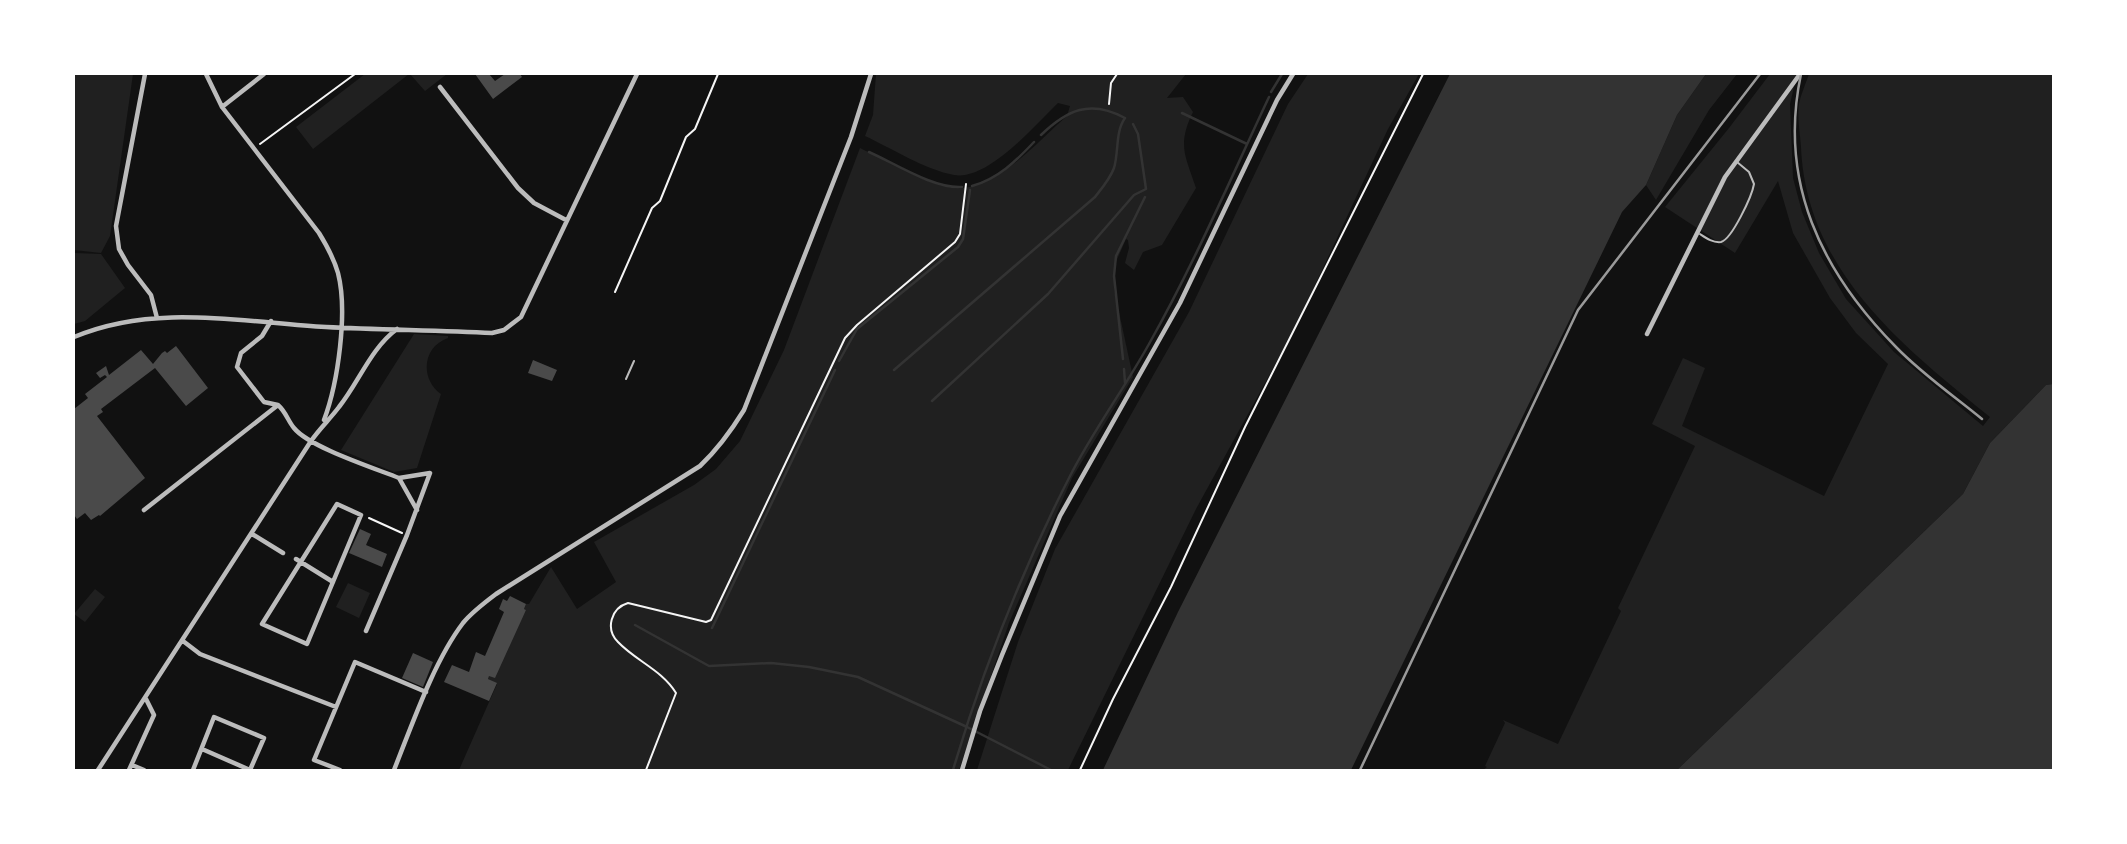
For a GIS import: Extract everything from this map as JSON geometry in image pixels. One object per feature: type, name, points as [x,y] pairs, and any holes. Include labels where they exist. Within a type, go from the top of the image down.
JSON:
[{"type":"street","points":[[145,74],[117,226],[119,249],[151,295],[157,317]]},
{"type":"street","points":[[206,74],[222,107],[328,247],[340,285],[340,327],[338,369],[333,397],[323,424]]},
{"type":"street","points":[[222,107],[264,74]]},
{"type":"street","points":[[74,337],[109,325],[157,317],[492,332],[512,325],[521,317],[636,74]]},
{"type":"street","points":[[394,771],[426,692],[455,636],[470,615],[496,594],[700,466],[730,433],[744,410],[851,137],[871,74]]},
{"type":"street","points":[[962,771],[1002,655],[1060,516],[1180,303],[1277,100],[1293,74]]},
{"type":"street","points":[[1647,334],[1725,177],[1765,118],[1800,74]]},
{"type":"street","points":[[440,87],[518,188],[534,203],[566,220]]},
{"type":"street","points":[[271,321],[262,336],[241,354],[237,367],[264,402],[278,405],[294,429],[311,441],[399,478],[430,473],[366,631]]},
{"type":"street","points":[[99,771],[311,441],[339,407],[382,343],[398,328]]},
{"type":"street","points":[[144,509],[278,405]]},
{"type":"street","points":[[399,478],[416,510]]},
{"type":"street","points":[[337,504],[361,515],[307,644],[262,624],[298,561],[337,504]]},
{"type":"street","points":[[252,534],[283,552]]},
{"type":"street","points":[[298,561],[333,582]]},
{"type":"street","points":[[183,642],[200,654],[336,707]]},
{"type":"street","points":[[340,771],[314,760],[355,662],[426,692]]},
{"type":"street","points":[[144,771],[130,768],[154,715],[146,698]]},
{"type":"street","points":[[192,771],[214,717],[264,738],[250,770],[202,749]]},
{"type":"lane","points":[[1696,232],[1718,242],[1732,232],[1754,184],[1749,172],[1737,161]]},
{"type":"lane","points":[[626,379],[634,361]]},
{"type":"path","points":[[254,149],[355,74]]},
{"type":"path","points":[[615,292],[652,208],[660,201],[686,137],[695,129],[718,74]]},
{"type":"path","points":[[1109,104],[1111,83],[1117,74]]},
{"type":"path","points":[[1080,771],[1113,699],[1171,587],[1245,427],[1423,74]]},
{"type":"path","points":[[646,771],[676,693],[657,672],[618,642],[611,629],[614,613],[628,603],[706,622],[711,620],[845,338],[955,242],[960,234],[966,184]]},
{"type":"path","points":[[361,515],[407,535]]},
{"type":"shaded area","points":[[74,74],[133,74],[110,236],[101,253],[74,250]]},
{"type":"shaded area","points":[[365,74],[409,74],[313,149],[296,127]]},
{"type":"shaded area","points":[[410,74],[447,74],[425,91]]},
{"type":"shaded area","points":[[876,74],[1186,74],[1167,98],[1183,97],[1193,112],[1185,133],[1184,150],[1196,188],[1162,245],[1143,252],[1134,270],[1125,263],[1129,248],[1126,239],[1115,264],[1114,289],[1133,377],[1072,478],[1009,623],[959,770],[459,770],[497,684],[488,679],[489,676],[526,610],[526,604],[529,604],[551,567],[577,609],[616,582],[594,542],[694,485],[716,469],[740,441],[784,350],[860,148],[934,183],[956,188],[971,187],[986,182],[1016,163],[1067,116],[1070,106],[1058,103],[996,161],[967,175],[954,175],[920,164],[865,136],[873,115]]},
{"type":"shaded area","points":[[1308,74],[1419,74],[1388,129],[1294,330],[1196,509],[1068,770],[977,770],[1018,642],[1055,549],[1189,312],[1288,104]]},
{"type":"shaded area","points":[[1450,74],[1706,74],[1677,115],[1646,185],[1622,212],[1351,770],[1103,770],[1178,612]]},
{"type":"shaded area","points":[[1706,74],[1737,74],[1709,110],[1656,200],[1646,185],[1677,115]]},
{"type":"shaded area","points":[[1770,74],[1797,74],[1790,104],[1793,178],[1802,212],[1819,253],[1846,299],[1894,352],[1983,426],[1990,417],[1893,333],[1864,302],[1840,268],[1820,231],[1807,191],[1799,104],[1809,74],[2053,74],[2053,384],[2046,385],[1990,443],[1963,494],[1677,770],[1483,770],[1487,767],[1485,766],[1505,723],[1503,720],[1558,744],[1621,611],[1618,608],[1695,446],[1652,424],[1683,358],[1705,368],[1682,426],[1824,496],[1888,364],[1856,333],[1830,298],[1793,233],[1778,181],[1735,253],[1665,207]]},
{"type":"shaded area","points":[[74,253],[101,254],[125,288],[85,321],[74,324]]},
{"type":"shaded area","points":[[414,334],[448,336],[433,348],[427,364],[430,380],[441,394],[417,468],[394,472],[341,450]]},
{"type":"shaded area","points":[[2053,384],[2053,770],[1677,770],[1963,494],[1990,443],[2046,385]]},
{"type":"shaded area","points":[[348,583],[370,593],[359,618],[336,607]]},
{"type":"shaded area","points":[[95,589],[105,597],[85,622],[74,614]]},
{"type":"building","points":[[475,74],[489,74],[495,81],[505,74],[520,74],[522,77],[493,99]]},
{"type":"building","points":[[176,346],[208,388],[186,406],[155,368],[101,409],[103,412],[97,416],[145,478],[100,516],[91,520],[85,513],[77,519],[74,515],[74,409],[88,398],[85,394],[107,377],[105,375],[100,378],[96,373],[106,366],[109,375],[141,350],[153,364],[162,353],[167,353]]},
{"type":"building","points":[[533,360],[557,370],[552,381],[528,373]]},
{"type":"building","points":[[360,529],[371,534],[366,545],[387,554],[382,567],[349,553]]},
{"type":"building","points":[[510,596],[526,604],[526,610],[495,678],[489,676],[488,679],[497,683],[489,701],[444,682],[452,665],[469,672],[476,652],[485,656],[504,612],[499,609],[503,599],[507,601]]},
{"type":"building","points":[[413,653],[433,662],[423,687],[402,678]]},
{"type":"waterway","points":[[1271,92],[1282,74]]},
{"type":"waterway","points":[[953,770],[1005,620],[1052,511],[1079,459],[1165,314],[1269,97]]},
{"type":"waterway","points":[[894,370],[1095,197],[1114,168],[1120,129],[1125,118],[1101,109],[1080,110],[1060,119],[1041,135]]},
{"type":"waterway","points":[[1182,113],[1247,144]]},
{"type":"waterway","points":[[1133,124],[1138,134],[1146,189]]},
{"type":"waterway","points":[[972,186],[998,174],[1034,142]]},
{"type":"waterway","points":[[869,152],[927,180],[951,187],[962,187]]},
{"type":"waterway","points":[[932,401],[1048,294],[1134,195],[1146,189]]},
{"type":"waterway","points":[[839,361],[857,329],[958,247],[963,239],[970,190]]},
{"type":"waterway","points":[[1123,359],[1114,276],[1116,256],[1145,197]]},
{"type":"waterway","points":[[1124,369],[1125,383]]},
{"type":"waterway","points":[[712,628],[835,370]]},
{"type":"waterway","points":[[635,625],[709,666],[771,663],[858,677],[967,727],[1051,770]]},
{"type":"railway","points":[[1360,770],[1578,310],[1760,74]]},
{"type":"railway","points":[[1801,74],[1795,114],[1801,188],[1827,256],[1869,318],[1896,347],[1927,376],[1982,419]]}]
